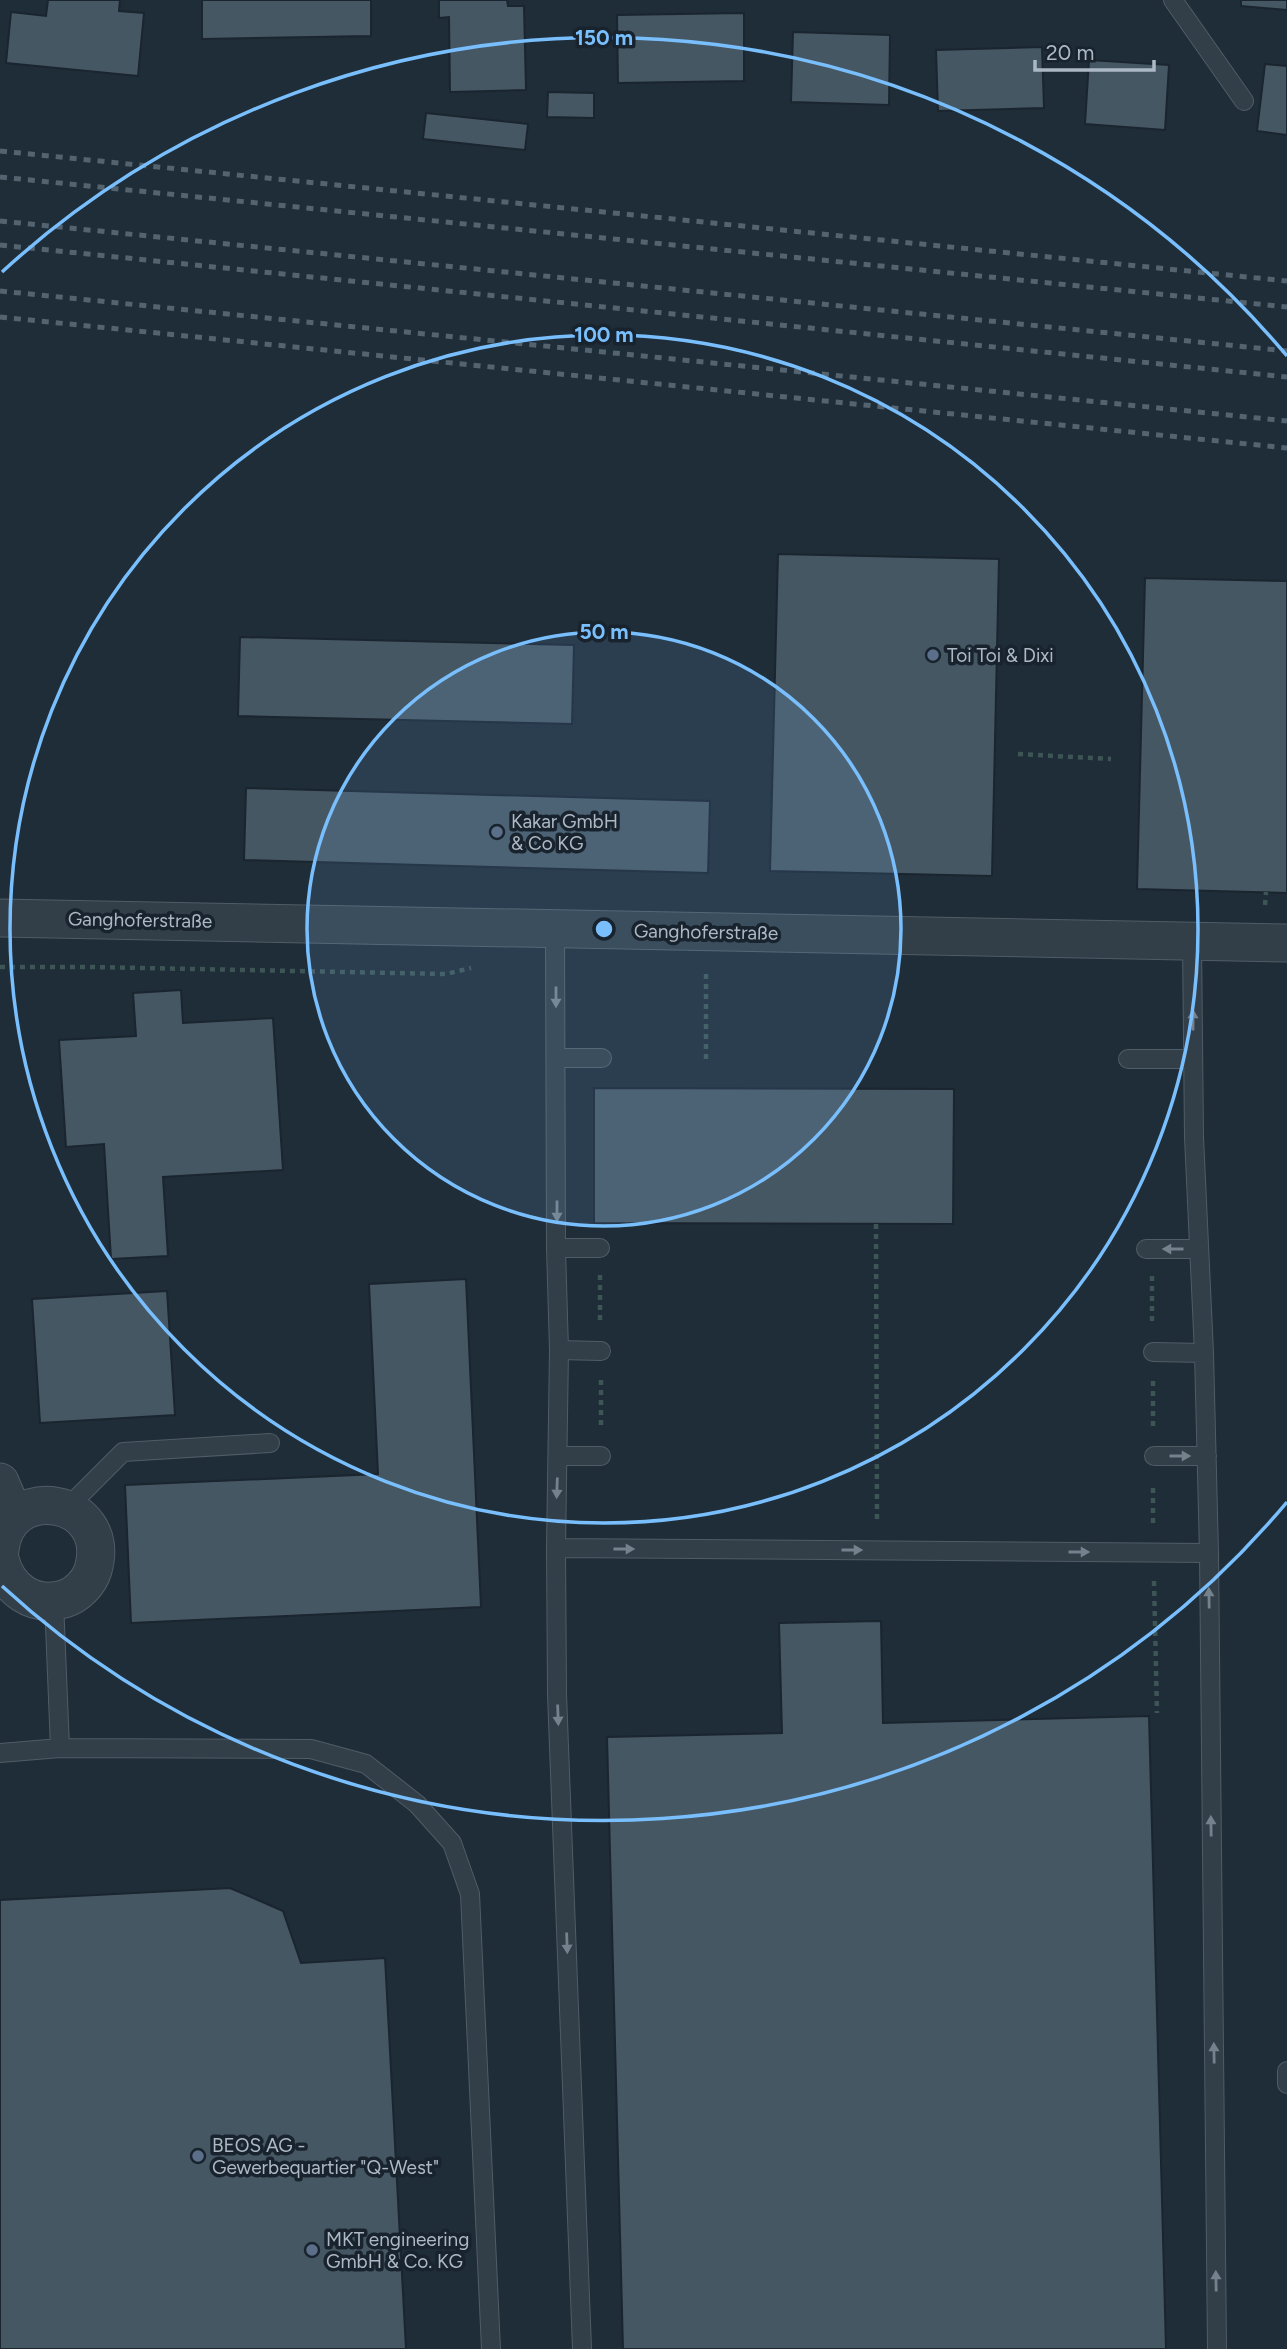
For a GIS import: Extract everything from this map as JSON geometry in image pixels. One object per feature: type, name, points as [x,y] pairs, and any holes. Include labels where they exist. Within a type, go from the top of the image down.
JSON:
[{"type":"street","name":"Ganghoferstraße","points":[[0,918],[1287,943]]},
{"type":"street","points":[[0,1482],[15,1517]]},
{"type":"street","points":[[40,1505],[67,1508],[81,1517],[91,1529],[96,1544],[92,1575],[82,1588],[69,1597],[38,1601],[23,1595],[11,1584],[1,1563],[6,1528],[15,1517],[27,1509],[40,1505]]},
{"type":"lane","points":[[1173,0],[1244,102]]},
{"type":"lane","points":[[555,929],[559,1350],[557,1695],[582,2349]]},
{"type":"lane","points":[[1192,941],[1194,1138],[1205,1353],[1209,1553],[1217,2349]]},
{"type":"lane","points":[[556,1058],[602,1058]]},
{"type":"lane","points":[[1128,1059],[1193,1059]]},
{"type":"lane","points":[[556,1248],[600,1248]]},
{"type":"lane","points":[[1146,1249],[1199,1249]]},
{"type":"lane","points":[[559,1350],[601,1351]]},
{"type":"lane","points":[[1153,1352],[1205,1353]]},
{"type":"lane","points":[[67,1508],[123,1452],[270,1443]]},
{"type":"lane","points":[[558,1456],[601,1456]]},
{"type":"lane","points":[[1154,1456],[1207,1456]]},
{"type":"lane","points":[[556,1548],[1209,1553]]},
{"type":"lane","points":[[54,1601],[60,1748]]},
{"type":"lane","points":[[0,1752],[60,1748],[311,1749],[366,1764],[417,1804],[452,1843],[470,1894],[491,2349]]},
{"type":"lane","points":[[1287,2071],[1287,2084]]},
{"type":"path","points":[[1018,754],[1111,759]]},
{"type":"path","points":[[706,966],[706,1059]]},
{"type":"path","points":[[876,1224],[878,1551]]},
{"type":"building","points":[[48,0],[120,0],[119,11],[144,13],[138,76],[6,63],[11,12],[46,16]]},
{"type":"building","points":[[202,0],[371,0],[371,36],[202,39]]},
{"type":"building","points":[[439,0],[507,0],[508,6],[524,6],[526,90],[450,92],[449,17],[439,18]]},
{"type":"building","points":[[1241,0],[1287,0],[1287,10],[1241,6]]},
{"type":"building","points":[[744,13],[744,81],[618,83],[617,15]]},
{"type":"building","points":[[793,32],[890,35],[889,105],[791,102]]},
{"type":"building","points":[[1042,47],[1044,108],[938,111],[936,50]]},
{"type":"building","points":[[1089,60],[1169,65],[1165,130],[1085,124]]},
{"type":"building","points":[[1265,64],[1287,66],[1287,135],[1257,131]]},
{"type":"building","points":[[548,92],[594,93],[594,118],[547,117]]},
{"type":"building","points":[[426,113],[528,124],[525,150],[423,139]]},
{"type":"building","points":[[778,554],[999,559],[992,876],[770,871]]},
{"type":"building","points":[[1145,578],[1287,581],[1287,893],[1137,889]]},
{"type":"building","points":[[240,637],[574,645],[572,724],[238,716]]},
{"type":"building","points":[[246,788],[710,801],[708,873],[244,860]]},
{"type":"building","points":[[181,990],[183,1023],[273,1018],[283,1170],[163,1177],[168,1256],[111,1259],[104,1144],[66,1147],[59,1040],[136,1036],[133,993]]},
{"type":"building","points":[[594,1088],[954,1089],[953,1224],[594,1223]]},
{"type":"building","points":[[466,1279],[481,1607],[131,1623],[125,1485],[378,1474],[369,1284]]},
{"type":"building","points":[[167,1291],[175,1415],[40,1423],[32,1299]]},
{"type":"building","points":[[881,1621],[883,1723],[1149,1716],[1166,2349],[623,2349],[607,1737],[782,1733],[779,1623]]},
{"type":"building","name":"BEOS AG - Gewerbequartier \"Q-West\"","points":[[230,1888],[283,1911],[301,1963],[385,1958],[406,2349],[0,2349],[0,1900]]},
{"type":"railway","points":[[0,151],[1287,281]]},
{"type":"railway","points":[[0,177],[1287,307]]},
{"type":"railway","points":[[0,221],[1287,351]]},
{"type":"railway","points":[[0,245],[1287,377]]},
{"type":"railway","points":[[0,291],[1287,421]]},
{"type":"railway","points":[[0,317],[1287,448]]},
{"type":"place","name":"Toi Toi & Dixi","points":[[933,655]]},
{"type":"place","name":"Kakar GmbH & Co KG","points":[[497,832]]},
{"type":"place","name":"BEOS AG - Gewerbequartier \"Q-West\"","points":[[198,2156]]},
{"type":"place","name":"MKT engineering GmbH & Co. KG","points":[[312,2250]]}]
